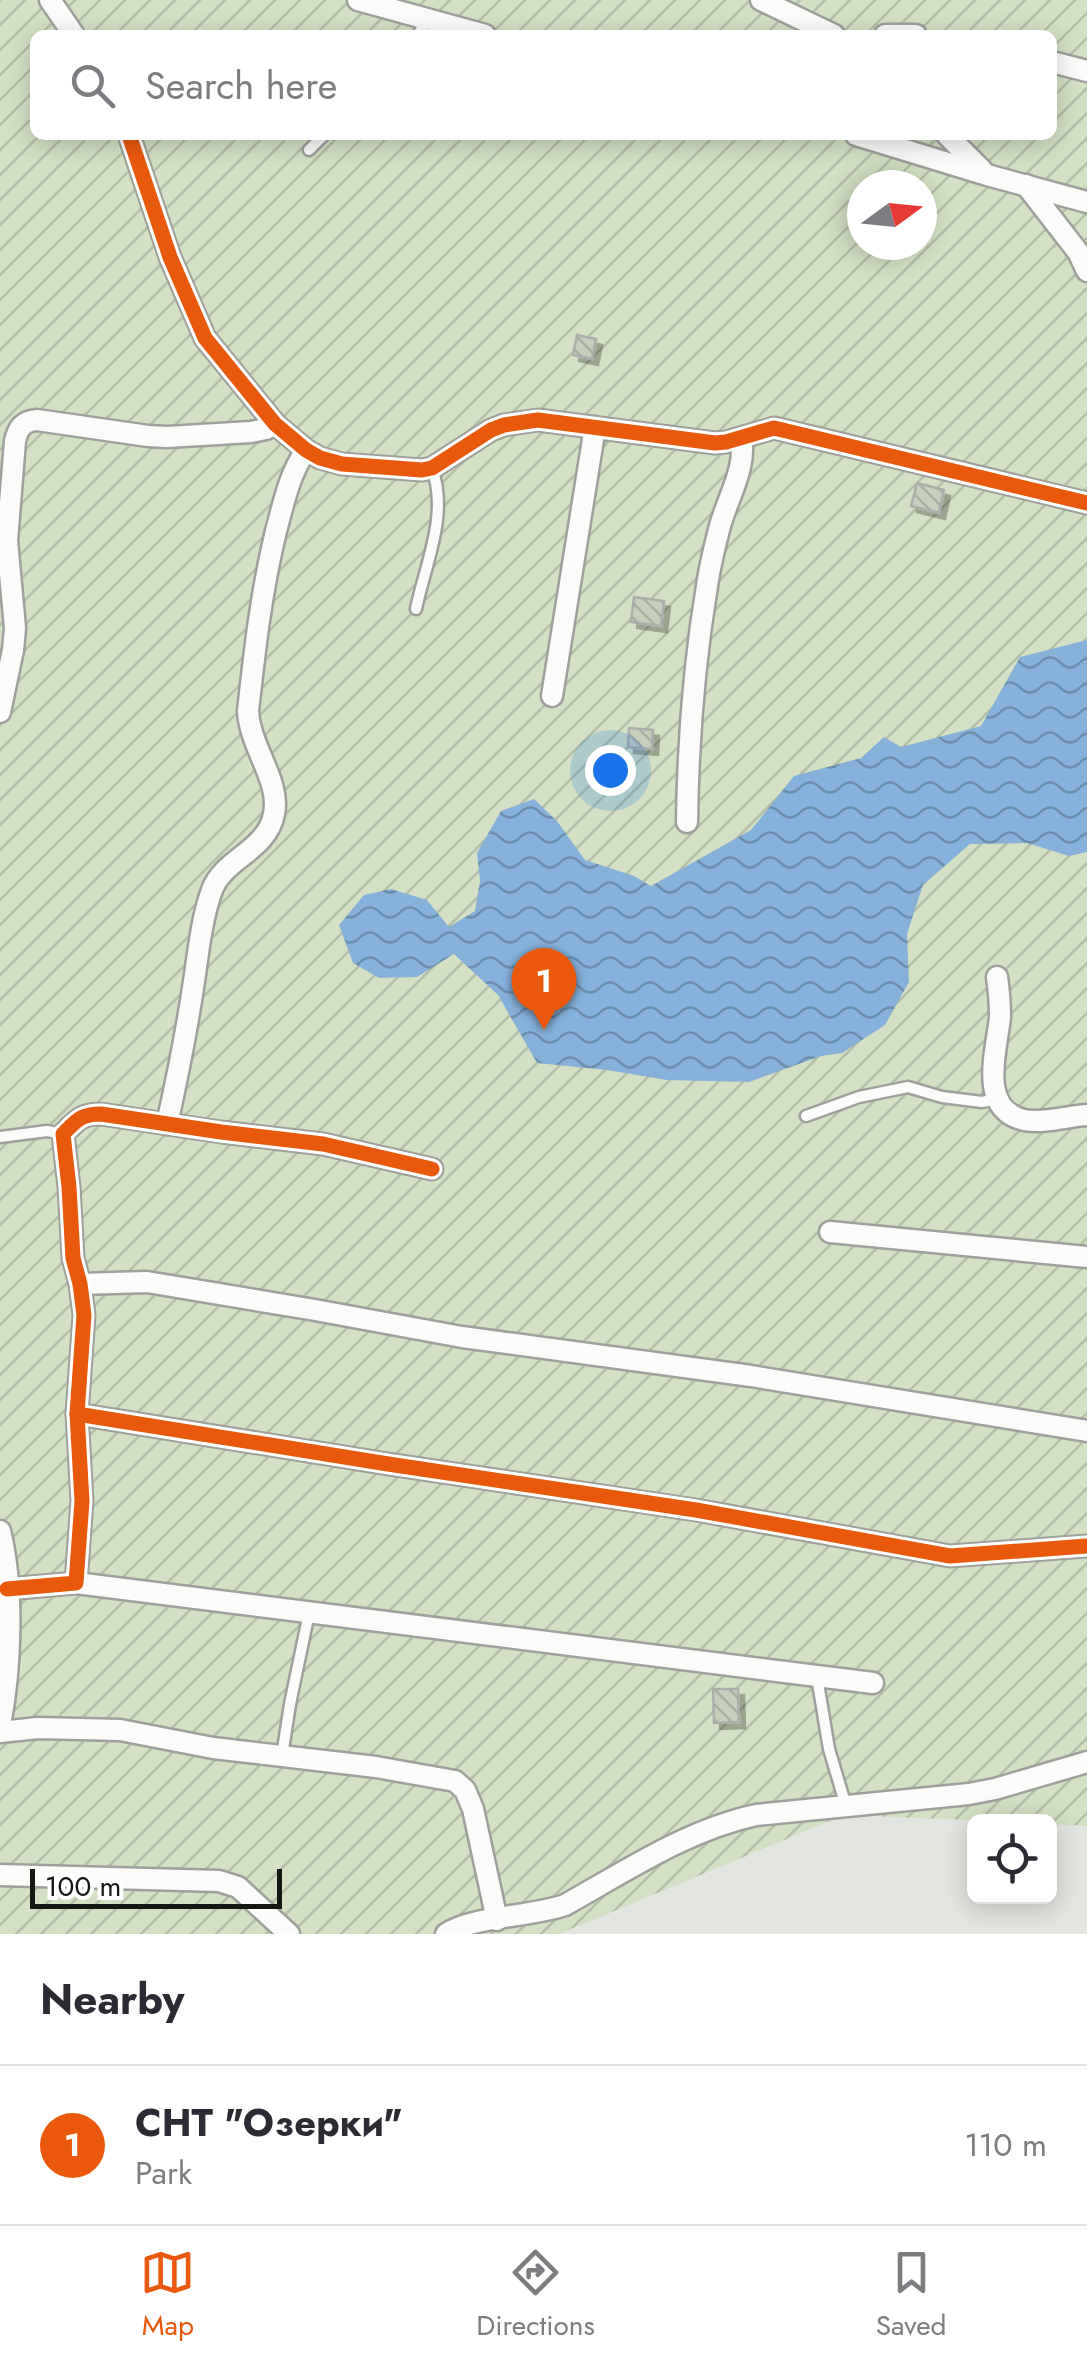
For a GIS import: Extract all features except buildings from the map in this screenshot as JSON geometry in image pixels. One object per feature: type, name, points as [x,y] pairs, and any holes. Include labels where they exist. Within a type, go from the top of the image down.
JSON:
[{"type":"street","points":[[50,0],[71,30]]},
{"type":"street","points":[[358,0],[422,28]]},
{"type":"street","points":[[761,0],[817,30]]},
{"type":"street","points":[[1057,63],[1087,71]]},
{"type":"street","points":[[131,140],[170,257],[205,338],[275,424],[320,458],[342,464],[432,468],[504,425],[538,420],[714,443],[774,428],[1087,503]]},
{"type":"street","points":[[872,140],[1087,202]]},
{"type":"street","points":[[951,140],[987,175]]},
{"type":"street","points":[[1026,185],[1078,252],[1087,272]]},
{"type":"street","points":[[0,712],[14,639],[7,541],[14,441],[22,425],[37,420],[167,436],[250,432],[275,424]]},
{"type":"street","points":[[552,696],[595,427]]},
{"type":"street","points":[[687,822],[693,688],[714,551],[742,461],[741,438]]},
{"type":"street","points":[[167,1124],[213,887],[220,875],[258,844],[274,816],[273,786],[254,744],[248,711],[263,582],[288,484],[306,450]]},
{"type":"street","points":[[997,978],[1000,1016],[993,1078],[997,1099],[1015,1116],[1026,1120],[1087,1114]]},
{"type":"street","points":[[76,1583],[82,1500],[77,1414],[84,1336],[63,1134],[88,1114],[323,1144],[432,1169]]},
{"type":"street","points":[[830,1232],[1087,1257]]},
{"type":"street","points":[[80,1284],[147,1282],[481,1340],[751,1376],[1087,1431]]},
{"type":"street","points":[[77,1414],[696,1510],[950,1556],[1087,1546]]},
{"type":"street","points":[[0,1532],[7,1589],[7,1680],[0,1729],[120,1730],[213,1748],[376,1767],[454,1781],[465,1790],[473,1809],[497,1920]]},
{"type":"street","points":[[7,1589],[76,1583],[874,1683]]},
{"type":"street","points":[[446,1934],[468,1924],[565,1906],[690,1836],[728,1821],[995,1789],[1087,1762]]},
{"type":"street","points":[[0,1875],[219,1881],[238,1887],[290,1934]]},
{"type":"lane","points":[[310,150],[319,140]]},
{"type":"lane","points":[[416,610],[434,536],[438,491],[432,468]]},
{"type":"lane","points":[[806,1116],[859,1097],[908,1087],[942,1097],[982,1102],[997,1099]]},
{"type":"lane","points":[[0,1137],[46,1131],[63,1134]]},
{"type":"lane","points":[[282,1756],[310,1612]]},
{"type":"lane","points":[[816,1676],[829,1748],[846,1806]]},
{"type":"green space","points":[[0,0],[1087,0],[1087,1826],[1057,1824],[1057,1814],[967,1814],[967,1820],[844,1815],[559,1934],[0,1934]]},
{"type":"water","points":[[1087,640],[1087,852],[1069,856],[1027,843],[970,844],[923,885],[907,934],[909,982],[885,1025],[842,1053],[821,1056],[749,1082],[667,1080],[537,1063],[498,995],[454,954],[417,977],[379,978],[353,963],[339,925],[364,895],[391,889],[427,900],[449,927],[475,911],[480,881],[477,853],[501,811],[534,799],[557,821],[585,860],[634,876],[651,886],[751,830],[794,776],[861,758],[884,737],[901,747],[981,726],[1020,657]]},
{"type":"cycle path","points":[[131,140],[170,257],[205,338],[275,424],[320,458],[342,464],[422,470],[432,468],[491,430],[538,420],[715,443],[774,428],[1087,503]]},
{"type":"cycle path","points":[[7,1589],[76,1583],[82,1501],[77,1414],[84,1315],[73,1258],[63,1134],[72,1125],[84,1117],[101,1114],[323,1144],[432,1169]]},
{"type":"cycle path","points":[[77,1414],[696,1510],[950,1556],[1087,1546]]},
{"type":"place","name":"СНТ \"Озерки\"","points":[[544,1030]]}]
